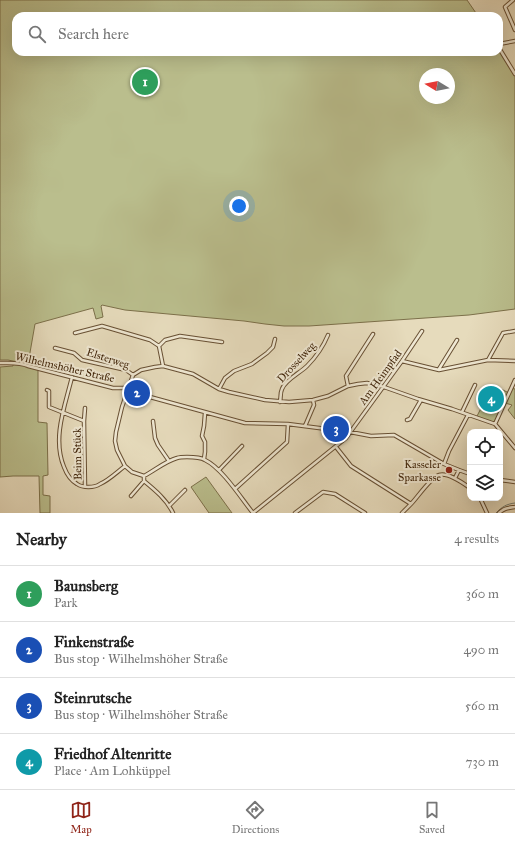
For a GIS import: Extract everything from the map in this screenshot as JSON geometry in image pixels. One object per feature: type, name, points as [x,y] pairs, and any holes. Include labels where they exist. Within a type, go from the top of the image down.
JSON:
[{"type":"street","points":[[513,0],[505,7],[515,30]]},
{"type":"street","points":[[503,43],[515,41]]},
{"type":"street","points":[[503,54],[515,74]]},
{"type":"street","points":[[75,333],[102,326],[150,340],[159,346],[163,366]]},
{"type":"street","name":"Am Heimpfad","points":[[253,513],[346,438],[384,387],[422,331]]},
{"type":"street","points":[[488,360],[503,333],[515,331]]},
{"type":"street","points":[[348,386],[346,376],[373,334]]},
{"type":"street","name":"Drosselweg","points":[[280,402],[282,389],[286,383],[306,367],[314,358],[325,343],[328,335]]},
{"type":"street","points":[[159,346],[165,340],[180,336],[222,342]]},
{"type":"street","points":[[219,389],[225,378],[234,371],[252,364],[267,354],[273,347],[275,339]]},
{"type":"street","points":[[439,370],[457,340]]},
{"type":"street","name":"Elsterweg","points":[[55,348],[74,353],[82,360],[126,370],[133,375]]},
{"type":"street","points":[[402,361],[439,370],[488,360],[515,360]]},
{"type":"street","name":"Wilhelmshöher Straße","points":[[0,363],[13,362],[26,364],[28,366],[113,388],[129,388],[139,394],[245,423],[288,424],[371,436],[394,435],[444,464],[467,473]]},
{"type":"street","points":[[253,513],[219,470],[204,459],[179,457],[169,461],[144,476],[132,472],[125,466],[118,452],[115,441],[122,407],[133,375],[141,370],[155,366],[163,366],[193,374],[219,389],[280,402],[313,400],[328,396],[348,386],[367,383],[384,387],[495,424],[515,448]]},
{"type":"street","points":[[72,377],[59,434],[59,452],[68,477],[80,486],[92,487],[100,485],[125,466]]},
{"type":"street","points":[[495,424],[515,380]]},
{"type":"street","points":[[462,412],[475,385]]},
{"type":"street","points":[[511,388],[515,389]]},
{"type":"street","name":"Beim Stück","points":[[47,390],[49,391],[49,407],[84,421]]},
{"type":"street","points":[[306,426],[314,405],[313,400]]},
{"type":"street","points":[[406,420],[410,419],[421,400]]},
{"type":"street","name":"Beim Stück","points":[[85,408],[85,486]]},
{"type":"street","points":[[204,459],[205,442],[202,436],[205,413]]},
{"type":"street","points":[[444,464],[449,451],[468,415]]},
{"type":"street","points":[[153,421],[155,438],[169,461]]},
{"type":"street","points":[[235,489],[287,442],[288,424]]},
{"type":"street","points":[[219,470],[242,446]]},
{"type":"street","points":[[336,447],[351,466],[411,504]]},
{"type":"street","points":[[455,478],[459,470]]},
{"type":"street","points":[[402,513],[437,475],[440,474],[455,478],[467,486]]},
{"type":"street","points":[[131,496],[144,481],[144,476]]},
{"type":"street","points":[[503,480],[515,482]]},
{"type":"street","points":[[144,481],[170,505],[174,513]]},
{"type":"street","points":[[170,505],[185,490]]},
{"type":"street","points":[[295,513],[323,492],[335,494],[365,513]]},
{"type":"street","points":[[481,501],[487,513]]},
{"type":"street","points":[[499,513],[503,509],[515,507]]},
{"type":"green space","points":[[0,0],[467,0],[475,12],[12,12],[12,56],[503,55],[515,74],[515,309],[469,315],[309,326],[284,326],[125,310],[102,305],[103,317],[96,319],[93,308],[35,324],[28,364],[0,360]]},
{"type":"green space","points":[[13,362],[39,367],[38,422],[47,423],[48,475],[43,476],[43,495],[50,496],[50,513],[40,513],[39,476],[0,477],[0,367],[13,366]]},
{"type":"green space","points":[[493,385],[509,393],[511,388],[515,389],[515,419],[508,410],[512,405],[505,403],[495,424],[476,418]]},
{"type":"green space","points":[[206,477],[232,513],[209,513],[191,487]]},
{"type":"waterway","points":[[496,513],[504,506],[515,503]]},
{"type":"place","name":"Baunsberg","points":[[145,82]]},
{"type":"place","name":"Finkenstraße","points":[[137,393]]},
{"type":"place","name":"Friedhof Altenritte","points":[[491,399]]},
{"type":"place","name":"Steinrutsche","points":[[336,429]]},
{"type":"place","name":"Kasseler Sparkasse","points":[[449,470]]}]
